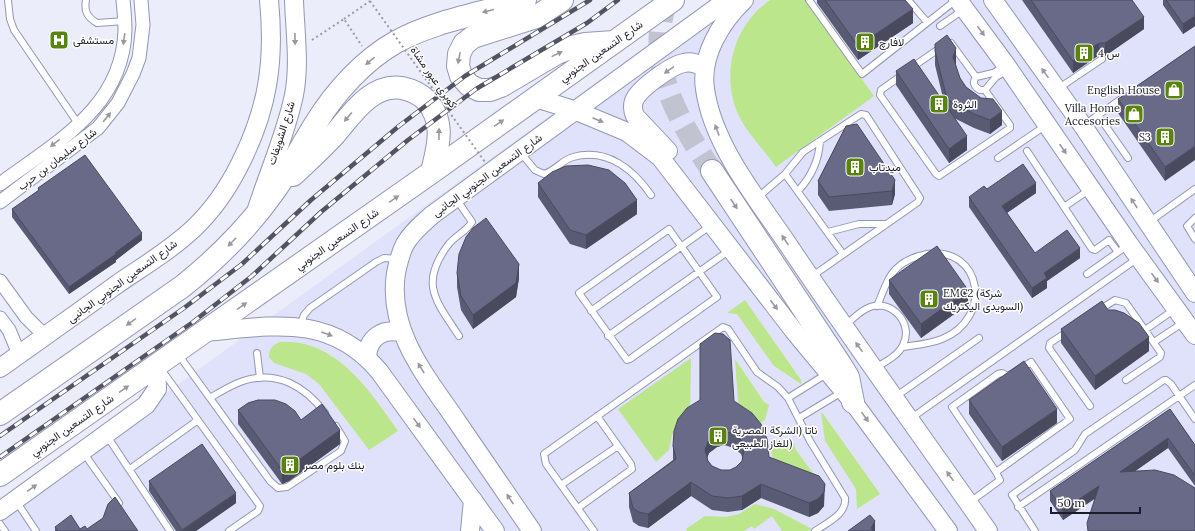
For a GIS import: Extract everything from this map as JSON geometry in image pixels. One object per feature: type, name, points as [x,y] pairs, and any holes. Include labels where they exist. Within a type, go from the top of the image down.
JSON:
[{"type":"highway","points":[[0,414],[183,286],[210,264],[255,217],[275,190],[316,121],[342,88],[371,60],[395,42],[421,30],[525,0]]},
{"type":"highway","points":[[562,0],[536,17],[473,37],[464,44],[459,54],[458,66],[461,76],[468,85],[479,90],[490,90],[500,86],[557,53],[572,47],[585,44],[614,42]]},
{"type":"highway","name":"شارع التسعين الجنوبي","points":[[0,476],[432,172],[673,0]]},
{"type":"highway","points":[[275,190],[315,154],[356,108],[375,92],[393,86],[409,89],[422,97],[432,107],[438,121],[440,134],[432,172]]},
{"type":"highway","points":[[712,171],[848,377],[849,396]]},
{"type":"street","name":"شارع سليمان بن حرب","points":[[0,184],[79,125],[99,105],[116,74],[125,36],[123,0]]},
{"type":"street","name":"شارع سليمان بن حرب","points":[[0,202],[98,128],[118,103],[133,74],[139,58],[143,25],[141,0]]},
{"type":"street","name":"شارع التسعين الجنوبي الجانبى","points":[[0,368],[188,233],[208,214],[232,180],[258,125],[268,86],[272,45],[269,0]]},
{"type":"street","name":"شارع الشويفات","points":[[255,217],[269,169],[288,118],[295,81],[296,51],[294,0]]},
{"type":"street","name":"شارع التسعين الجنوبي الجانبى","points":[[402,252],[421,225],[454,197],[726,0]]},
{"type":"street","points":[[744,0],[724,23],[715,38],[705,68],[705,88],[710,112],[718,134],[732,160],[756,198],[810,278],[875,368],[909,420],[988,531]]},
{"type":"street","points":[[993,0],[1083,126],[1195,293]]},
{"type":"street","points":[[964,2],[1046,125],[1091,188],[1129,251],[1186,321]]},
{"type":"street","points":[[705,68],[693,62],[684,62],[675,66],[645,87],[634,100],[633,109],[635,116],[641,124],[670,154],[738,246],[751,274]]},
{"type":"street","points":[[535,98],[574,110],[626,132],[660,157],[730,250],[751,274],[794,331],[849,396],[948,531]]},
{"type":"street","points":[[402,252],[395,285],[395,305],[402,333],[429,381],[532,531]]},
{"type":"street","points":[[0,281],[26,317],[45,336]]},
{"type":"street","points":[[0,318],[11,334],[19,354]]},
{"type":"street","points":[[205,332],[260,327],[300,326],[336,337],[367,357],[495,531]]},
{"type":"street","points":[[367,357],[369,345],[377,335],[389,331],[402,333]]},
{"type":"street","points":[[1,524],[15,500],[146,405],[153,397],[158,380],[157,365]]},
{"type":"street","points":[[470,531],[473,500]]},
{"type":"street","points":[[931,507],[933,531]]},
{"type":"lane","points":[[8,0],[10,19],[14,30],[79,125]]},
{"type":"lane","points":[[86,0],[85,8],[87,14],[97,23],[125,21]]},
{"type":"lane","points":[[809,0],[862,74],[928,22],[964,2]]},
{"type":"lane","points":[[908,0],[928,22]]},
{"type":"lane","points":[[940,26],[964,2]]},
{"type":"lane","points":[[950,42],[976,77],[974,82],[975,87],[980,90],[985,90],[1010,125],[1010,128],[943,175],[937,176],[881,96],[880,91],[950,42]]},
{"type":"lane","points":[[1057,90],[1102,59]]},
{"type":"lane","points":[[976,77],[1007,67]]},
{"type":"lane","points":[[985,90],[1007,67]]},
{"type":"lane","points":[[1083,126],[1125,96]]},
{"type":"lane","points":[[756,198],[785,174],[800,155],[861,114],[866,115],[920,198],[918,202],[810,278]]},
{"type":"lane","points":[[1098,115],[1128,158]]},
{"type":"lane","points":[[998,158],[1046,125]]},
{"type":"lane","points":[[798,191],[806,183],[816,163],[820,141]]},
{"type":"lane","points":[[520,150],[539,173],[548,172],[562,162],[574,157],[601,156],[613,159],[640,180],[651,195]]},
{"type":"lane","points":[[1027,151],[1093,250],[1109,240],[1129,251]]},
{"type":"lane","points":[[785,174],[843,254]]},
{"type":"lane","points":[[1064,207],[1091,188]]},
{"type":"lane","points":[[1147,223],[1195,189]]},
{"type":"lane","points":[[454,197],[472,222],[449,245],[435,268],[432,280],[434,293],[439,306],[459,336]]},
{"type":"lane","points":[[1195,218],[1187,226],[1195,239]]},
{"type":"lane","points":[[828,232],[859,224],[886,224]]},
{"type":"lane","points":[[591,311],[712,225]]},
{"type":"lane","points":[[667,229],[671,229],[683,246],[716,295],[713,301],[628,360],[608,336],[579,293],[667,229]]},
{"type":"lane","points":[[608,336],[730,250]]},
{"type":"lane","points":[[1086,274],[1129,251]]},
{"type":"lane","points":[[909,420],[1129,251]]},
{"type":"lane","points":[[300,326],[304,315],[310,308],[376,262],[402,252]]},
{"type":"lane","points":[[878,306],[888,280],[897,268],[908,260],[921,255],[935,253],[948,255],[960,262],[970,272],[975,284],[976,298],[973,311],[965,323],[955,332],[942,339],[903,347]]},
{"type":"lane","points":[[1096,312],[1112,301],[1123,301],[1161,353],[1161,356],[1126,380]]},
{"type":"lane","points":[[844,326],[866,308],[878,306],[886,307],[895,311],[901,317],[905,325],[906,334],[903,347],[893,357],[875,368]]},
{"type":"lane","points":[[1145,330],[1186,321]]},
{"type":"lane","points":[[1154,342],[1186,321]]},
{"type":"lane","points":[[594,531],[544,461],[544,454],[723,327],[728,329],[757,372],[778,387],[788,398],[845,498],[846,505],[843,510],[815,531]]},
{"type":"lane","points":[[1070,330],[1050,344],[1049,348],[1090,406]]},
{"type":"lane","points":[[894,398],[979,338]]},
{"type":"lane","points":[[176,352],[270,481],[278,488],[287,487],[341,451],[345,445],[344,438],[308,393],[286,382],[260,378],[234,384],[210,398]]},
{"type":"lane","points":[[257,354],[260,378]]},
{"type":"lane","points":[[969,503],[1000,480],[952,407],[998,374],[1002,373],[1008,376],[1031,362],[1070,419],[996,472]]},
{"type":"lane","points":[[157,365],[260,506],[258,511],[229,531]]},
{"type":"lane","points":[[788,398],[829,373]]},
{"type":"lane","points":[[1035,531],[1012,498],[1013,493],[1075,450],[1085,434],[1160,382],[1166,380],[1195,419]]},
{"type":"lane","points":[[1018,508],[1195,385]]},
{"type":"lane","points":[[799,418],[849,396]]},
{"type":"lane","points":[[578,508],[632,469],[631,464],[597,416]]},
{"type":"lane","points":[[130,469],[198,420]]},
{"type":"lane","points":[[106,435],[170,531]]},
{"type":"lane","points":[[561,485],[618,446]]},
{"type":"lane","points":[[83,452],[125,512]]},
{"type":"lane","points":[[15,500],[36,531]]},
{"type":"path","name":"كوبري عبور مشاة","points":[[344,19],[370,1],[485,162]]},
{"type":"path","points":[[296,51],[344,19],[371,60]]},
{"type":"shaded area","points":[[710,0],[1195,0],[1195,531],[0,531],[0,513]]},
{"type":"green space","points":[[770,0],[805,0],[874,96],[776,167],[741,120],[734,104],[730,71],[733,54],[738,39],[746,24],[757,11]]},
{"type":"green space","points":[[745,300],[801,380],[801,384],[774,366],[737,314],[727,313]]},
{"type":"green space","points":[[279,342],[299,343],[318,349],[334,358],[363,384],[398,431],[369,450],[319,384],[306,374],[274,363],[269,357],[271,348]]},
{"type":"green space","points":[[691,358],[690,417],[677,427],[672,435],[669,450],[656,462],[618,409]]},
{"type":"green space","points":[[735,359],[764,402],[769,405],[765,420],[757,425],[739,414]]},
{"type":"green space","points":[[821,411],[880,494],[857,509],[856,489],[825,441]]},
{"type":"green space","points":[[777,440],[794,443],[796,450],[824,488],[774,464],[770,445]]},
{"type":"green space","points":[[755,504],[774,509],[812,529],[808,531],[782,531],[772,516],[754,529],[752,526],[744,531],[687,531],[686,529],[705,516],[726,517],[739,514]]},
{"type":"building","name":"لافارﭺ","points":[[825,0],[905,0],[913,9],[858,46]]},
{"type":"building","name":"س 4","points":[[1031,0],[1132,0],[1144,17],[1105,43],[1099,43],[1073,61]]},
{"type":"building","points":[[1166,0],[1195,0],[1195,16],[1183,24]]},
{"type":"building","points":[[947,35],[956,48],[953,57],[960,78],[966,87],[981,98],[993,99],[1002,111],[990,120],[974,114],[947,99],[935,51],[935,44]]},
{"type":"building","name":"S3","points":[[1195,46],[1195,146],[1165,167],[1118,99]]},
{"type":"building","points":[[914,59],[967,136],[949,149],[896,71]]},
{"type":"building","name":"ميدتاب","points":[[857,124],[895,180],[892,191],[829,197],[818,181],[846,126]]},
{"type":"building","points":[[85,155],[142,233],[115,253],[116,254],[69,287],[12,209],[39,190],[38,188]]},
{"type":"building","points":[[1023,164],[1036,183],[1002,206],[1035,253],[1067,230],[1080,248],[1044,273],[1047,278],[1032,288],[969,197],[984,186],[987,189]]},
{"type":"building","points":[[588,165],[609,170],[625,183],[637,200],[586,235],[570,230],[538,183],[552,172],[566,166]]},
{"type":"building","points":[[486,218],[519,264],[516,283],[473,315],[461,296],[457,273],[459,254],[466,237],[473,228]]},
{"type":"building","name":"EMC2 (شركة السويدى اليكتريك)","points":[[937,246],[968,290],[921,324],[889,280]]},
{"type":"building","points":[[1102,301],[1108,310],[1115,310],[1124,313],[1139,323],[1149,337],[1095,376],[1061,329]]},
{"type":"building","name":"ناتا (الشركة المصرية للغاز الطبيعى)","points":[[715,333],[723,334],[730,340],[734,401],[752,413],[761,424],[767,439],[769,457],[819,476],[825,484],[824,492],[818,499],[809,503],[761,484],[742,496],[728,498],[712,496],[691,482],[648,514],[639,512],[633,508],[629,493],[676,459],[673,446],[674,431],[678,419],[687,408],[700,400],[700,344]],"holes":[[[724,431],[734,434],[741,440],[744,449],[742,461],[730,470],[721,470],[712,466],[708,461],[705,450],[709,439],[717,433]]]},
{"type":"building","points":[[1024,361],[1057,409],[1002,447],[969,400]]},
{"type":"building","name":"بنك بلوم مصر","points":[[258,400],[275,400],[286,404],[295,411],[301,420],[322,404],[340,430],[289,467],[282,470],[238,410],[248,403]]},
{"type":"building","points":[[1170,409],[1195,445],[1195,476],[1168,438],[1120,472],[1155,470],[1174,475],[1195,488],[1195,531],[1088,531],[1087,523],[1099,486],[1063,510],[1050,491]]},
{"type":"building","points":[[202,444],[236,493],[182,530],[149,481]]},
{"type":"building","points":[[115,497],[138,531],[58,531],[55,527],[71,515],[80,529],[85,526],[87,529],[103,518],[108,504]]},
{"type":"building","points":[[870,515],[875,521],[871,528],[873,531],[848,531]]},
{"type":"tunnel","points":[[667,0],[661,23],[660,46],[662,68],[668,90],[687,132],[712,171]]},
{"type":"railway","points":[[0,436],[184,308],[242,264],[311,200],[399,126],[465,76],[590,0]]},
{"type":"railway","points":[[0,457],[193,322],[252,276],[321,212],[408,140],[476,89],[587,23],[618,0]]},
{"type":"place","name":"مستشفى","points":[[59,40]]},
{"type":"place","name":"لافارﭺ","points":[[865,42]]},
{"type":"place","name":"س 4","points":[[1084,53]]},
{"type":"place","name":"English House","points":[[1174,90]]},
{"type":"place","name":"الثروة","points":[[939,104]]},
{"type":"place","name":"Villa Home Accesories","points":[[1134,114]]},
{"type":"place","name":"S3","points":[[1165,137]]},
{"type":"place","name":"ميدتاب","points":[[855,167]]},
{"type":"place","name":"EMC2 (شركة السويدى اليكتريك)","points":[[929,299]]},
{"type":"place","name":"ناتا (الشركة المصرية للغاز الطبيعى)","points":[[718,436]]},
{"type":"place","name":"بنك بلوم مصر","points":[[290,465]]}]
